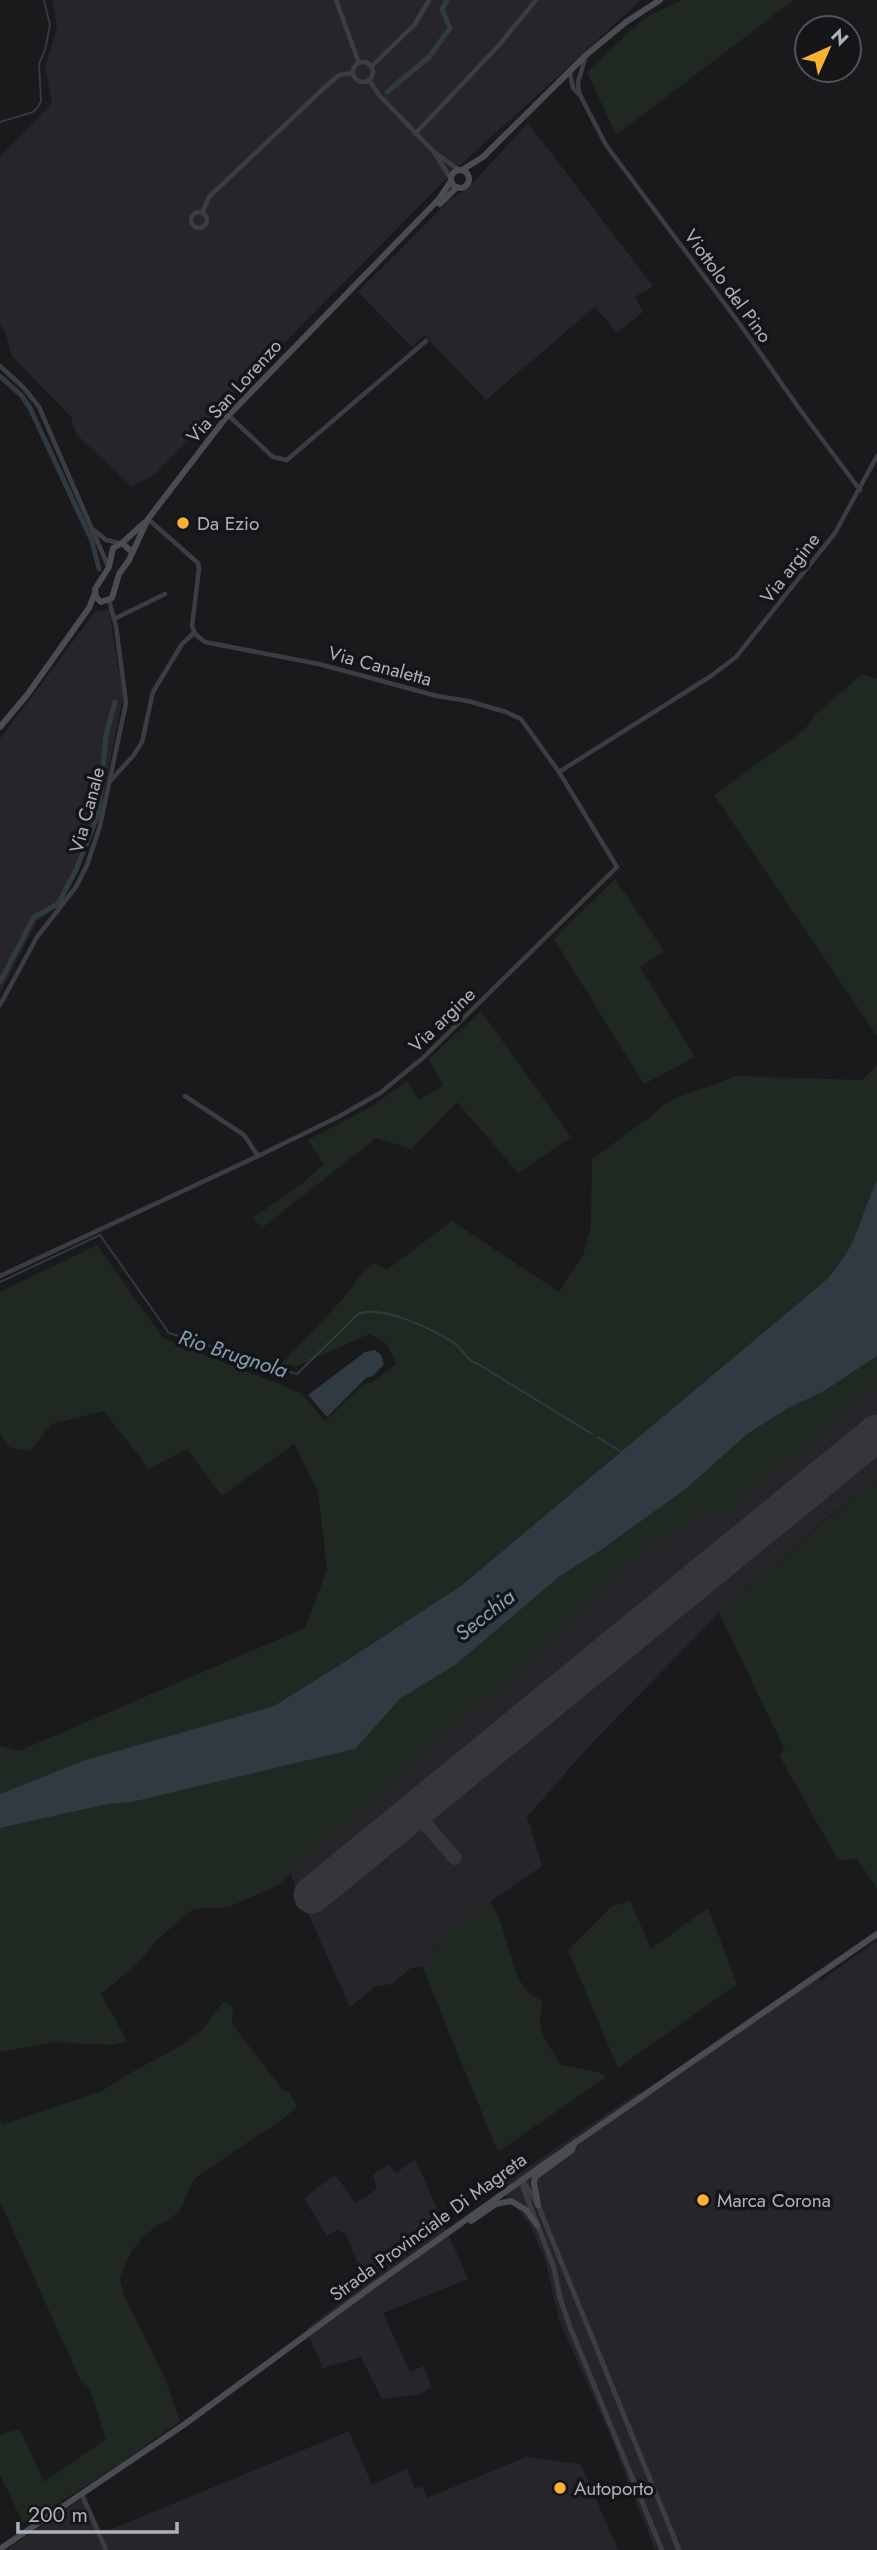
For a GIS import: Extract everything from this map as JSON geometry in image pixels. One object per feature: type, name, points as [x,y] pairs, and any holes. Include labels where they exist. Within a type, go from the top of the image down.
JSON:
[{"type":"main road","points":[[483,157],[452,174],[451,180],[457,187],[465,187],[483,157],[586,55],[626,22],[660,0]]},
{"type":"main road","points":[[460,170],[469,178]]},
{"type":"main road","name":"Via San Lorenzo","points":[[148,520],[228,415],[439,200],[451,180]]},
{"type":"main road","name":"Via San Lorenzo","points":[[351,290],[457,187]]},
{"type":"main road","points":[[0,727],[27,695],[89,608],[96,586],[108,570],[111,551],[148,520]]},
{"type":"main road","points":[[89,608],[114,595],[119,574],[148,520]]},
{"type":"main road","points":[[121,543],[132,552]]},
{"type":"main road","points":[[94,593],[105,601]]},
{"type":"main road","name":"Strada Provinciale Di Magreta","points":[[0,2549],[185,2424],[522,2179],[877,1934]]},
{"type":"main road","points":[[538,2205],[535,2177],[572,2150],[573,2144]]},
{"type":"main road","points":[[459,2224],[470,2221],[496,2204],[511,2201],[526,2210],[537,2225]]},
{"type":"street","points":[[336,0],[359,62]]},
{"type":"street","points":[[371,67],[415,24],[429,0]]},
{"type":"street","points":[[415,134],[499,46],[536,0]]},
{"type":"street","name":"Viottolo del Pino","points":[[580,95],[578,82],[586,55]]},
{"type":"street","points":[[359,62],[368,63],[371,67],[373,72],[369,80],[357,80],[353,73],[354,66],[359,62]]},
{"type":"street","points":[[556,85],[573,88],[570,71]]},
{"type":"street","name":"Viottolo del Pino","points":[[570,71],[578,82]]},
{"type":"street","points":[[202,213],[209,197],[324,88],[339,75],[353,73]]},
{"type":"street","points":[[369,80],[379,95],[415,134],[434,152],[460,170]]},
{"type":"street","name":"Viottolo del Pino","points":[[573,88],[580,95],[606,145],[860,490]]},
{"type":"street","points":[[434,152],[451,180]]},
{"type":"street","points":[[228,415],[273,457],[287,460],[426,341]]},
{"type":"street","points":[[0,366],[24,388],[39,407],[106,557],[108,570]]},
{"type":"street","name":"Via argine","points":[[559,772],[711,676],[736,657],[829,541],[877,456]]},
{"type":"street","points":[[111,781],[142,742],[153,692],[182,644],[194,633],[192,618],[198,562],[148,520]]},
{"type":"street","points":[[94,530],[106,540],[121,543]]},
{"type":"street","points":[[114,619],[165,594]]},
{"type":"street","name":"Via Canale","points":[[0,1005],[33,943],[69,898],[82,876],[100,826],[126,703],[114,619],[105,601]]},
{"type":"street","name":"Via Canaletta","points":[[194,633],[205,642],[319,664],[506,712],[521,719],[559,772],[617,867]]},
{"type":"street","name":"Via argine","points":[[0,1276],[338,1117],[389,1086],[424,1057],[617,867]]},
{"type":"street","points":[[185,1096],[244,1135],[258,1156]]},
{"type":"street","points":[[522,2179],[538,2205],[679,2550]]},
{"type":"street","points":[[522,2179],[554,2268],[570,2327],[662,2550]]},
{"type":"street","points":[[570,2327],[574,2318],[584,2317]]},
{"type":"street","points":[[82,2494],[106,2550]]},
{"type":"shaded area","points":[[52,0],[641,0],[453,172],[155,474],[132,487],[76,434],[71,417],[11,355],[5,331],[0,325],[0,157],[52,103],[45,67],[57,27]]},
{"type":"shaded area","points":[[682,0],[794,0],[616,135],[587,72],[643,19]]},
{"type":"shaded area","points":[[528,123],[653,286],[635,297],[643,312],[617,333],[595,307],[486,400],[424,335],[412,347],[358,292],[451,199],[468,188]]},
{"type":"shaded area","points":[[109,609],[123,696],[100,814],[67,893],[59,906],[37,921],[0,993],[0,739],[95,612]]},
{"type":"shaded area","points":[[862,674],[877,679],[877,1036],[714,795],[805,729],[814,716]]},
{"type":"shaded area","points":[[615,879],[664,951],[640,967],[695,1057],[644,1084],[554,939]]},
{"type":"shaded area","points":[[481,1011],[571,1137],[518,1173],[457,1102],[411,1149],[376,1138],[262,1228],[253,1218],[303,1183],[324,1164],[308,1140],[371,1107],[407,1081],[419,1100],[443,1086],[429,1059]]},
{"type":"shaded area","points":[[877,1065],[877,1180],[857,1237],[843,1262],[826,1280],[462,1585],[274,1706],[82,1761],[0,1794],[0,1746],[19,1751],[305,1628],[327,1570],[318,1491],[294,1444],[222,1496],[187,1449],[149,1469],[104,1411],[52,1424],[30,1451],[9,1447],[0,1434],[0,1292],[97,1245],[163,1338],[301,1393],[325,1421],[363,1384],[371,1383],[396,1364],[387,1344],[369,1334],[297,1366],[280,1364],[374,1263],[387,1270],[452,1221],[559,1292],[583,1255],[591,1226],[592,1159],[661,1107],[734,1076],[862,1080]]},
{"type":"shaded area","points":[[877,1356],[877,1389],[730,1512],[700,1515],[672,1535],[647,1548],[626,1565],[570,1624],[519,1672],[291,1873],[283,1883],[229,1907],[193,1909],[158,1939],[136,1965],[101,1994],[127,2041],[114,2045],[54,2042],[0,2052],[0,1828],[108,1804],[132,1802],[355,1749],[400,1699],[455,1665],[559,1577],[687,1488],[746,1435],[787,1409],[826,1390]]},
{"type":"shaded area","points":[[877,1389],[877,1480],[833,1513],[719,1613],[591,1744],[526,1818],[542,1866],[490,1902],[432,1948],[434,1960],[427,1966],[411,1968],[392,1984],[376,1986],[350,2007],[290,1873],[519,1672],[570,1624],[626,1565],[647,1548],[672,1535],[700,1515],[712,1513]]},
{"type":"shaded area","points":[[877,1480],[877,1888],[857,1859],[838,1860],[779,1755],[785,1750],[719,1613],[834,1513]]},
{"type":"shaded area","points":[[630,1901],[651,1949],[708,1908],[737,1984],[618,2068],[568,1950],[612,1906]]},
{"type":"shaded area","points":[[490,1902],[501,1924],[522,1983],[542,2001],[541,2029],[561,2065],[598,2072],[606,2077],[498,2152],[422,1966],[427,1966],[434,1960],[432,1948]]},
{"type":"shaded area","points":[[877,1941],[877,2550],[655,2550],[608,2430],[559,2320],[545,2259],[530,2225],[499,2187],[634,2095],[643,2092],[816,1972],[820,1981]]},
{"type":"shaded area","points":[[223,2002],[233,2007],[232,2024],[283,2090],[289,2092],[297,2107],[277,2124],[194,2179],[180,2210],[143,2238],[132,2250],[124,2267],[120,2279],[124,2295],[164,2376],[180,2421],[120,2464],[24,2525],[0,2475],[0,2435],[20,2429],[44,2482],[106,2439],[90,2389],[80,2379],[0,2202],[0,2118],[2,2125],[102,2091],[179,2047],[202,2030]]},
{"type":"shaded area","points":[[415,2159],[468,2279],[383,2313],[410,2372],[424,2366],[432,2388],[417,2395],[382,2399],[361,2357],[323,2368],[306,2329],[365,2283],[346,2234],[337,2230],[327,2236],[304,2198],[335,2175],[356,2203],[377,2189],[373,2175],[389,2164],[396,2173]]},
{"type":"shaded area","points":[[349,2431],[372,2485],[407,2468],[415,2489],[422,2486],[427,2498],[526,2457],[581,2464],[618,2550],[6,2550],[86,2496],[102,2533]]},
{"type":"water","name":"Secchia","points":[[877,1180],[877,1356],[826,1390],[787,1409],[746,1435],[687,1488],[559,1577],[455,1665],[400,1699],[355,1749],[132,1802],[108,1804],[0,1828],[0,1794],[82,1761],[274,1706],[462,1585],[826,1280],[852,1244]]},
{"type":"water","points":[[375,1350],[381,1355],[384,1364],[327,1417],[308,1395],[365,1352]]},
{"type":"waterway","points":[[0,122],[33,112],[41,101],[39,64],[50,25],[44,0]]},
{"type":"waterway","points":[[387,92],[429,57],[450,28],[442,9],[447,0]]},
{"type":"waterway","points":[[0,376],[22,396],[30,408],[92,541],[99,569]]},
{"type":"waterway","points":[[0,982],[34,917],[58,904],[76,870],[99,812],[106,735],[115,702]]},
{"type":"waterway","name":"Rio Brugnola","points":[[0,1282],[100,1235],[169,1333],[297,1374],[358,1314],[380,1312],[394,1315],[445,1338],[471,1360],[592,1434]]},
{"type":"waterway","name":"Rio Brugnola","points":[[597,1437],[620,1451]]},
{"type":"taxiway","points":[[414,1811],[455,1858]]},
{"type":"runway","points":[[312,1895],[877,1433]]},
{"type":"place","name":"Da Ezio","points":[[183,523]]},
{"type":"place","name":"Marca Corona","points":[[703,2200]]},
{"type":"place","name":"Autoporto","points":[[560,2488]]}]
